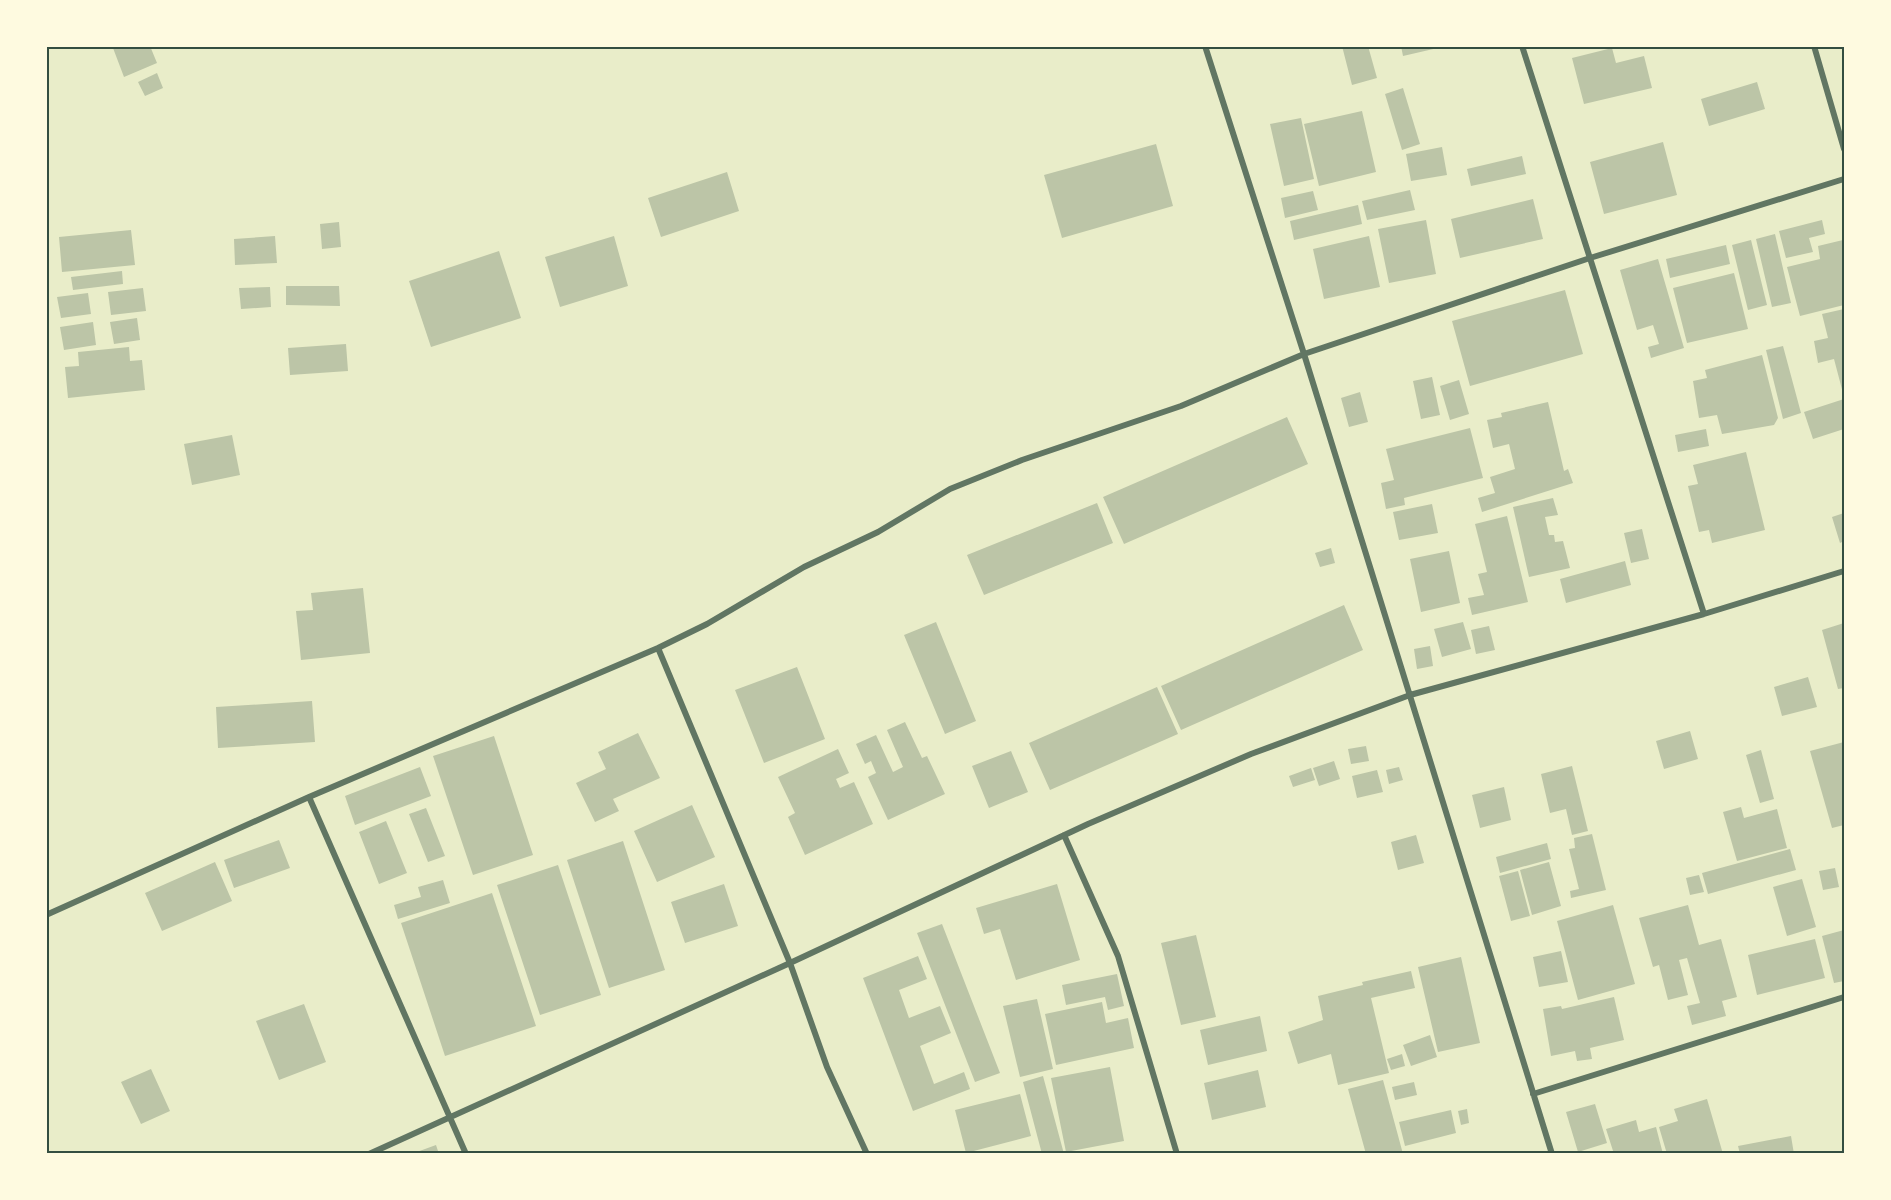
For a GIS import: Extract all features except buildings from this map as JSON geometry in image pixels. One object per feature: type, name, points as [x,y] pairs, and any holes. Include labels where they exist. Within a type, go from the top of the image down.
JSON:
[{"type":"street","points":[[1205,46],[1304,354],[1552,1154]]},
{"type":"street","points":[[1521,46],[1704,614]]},
{"type":"street","points":[[1814,46],[1845,149]]},
{"type":"street","points":[[46,915],[309,797],[658,648],[708,624],[804,567],[878,531],[950,489],[1022,460],[1181,406],[1304,354],[1590,258],[1845,179]]},
{"type":"street","points":[[369,1154],[790,963],[1064,835],[1251,754],[1410,695],[1704,614],[1845,571]]},
{"type":"street","points":[[658,648],[790,963],[827,1067],[867,1154]]},
{"type":"street","points":[[309,797],[466,1154]]},
{"type":"street","points":[[1064,835],[1118,956],[1177,1154]]},
{"type":"street","points":[[1533,1094],[1844,998]]}]
